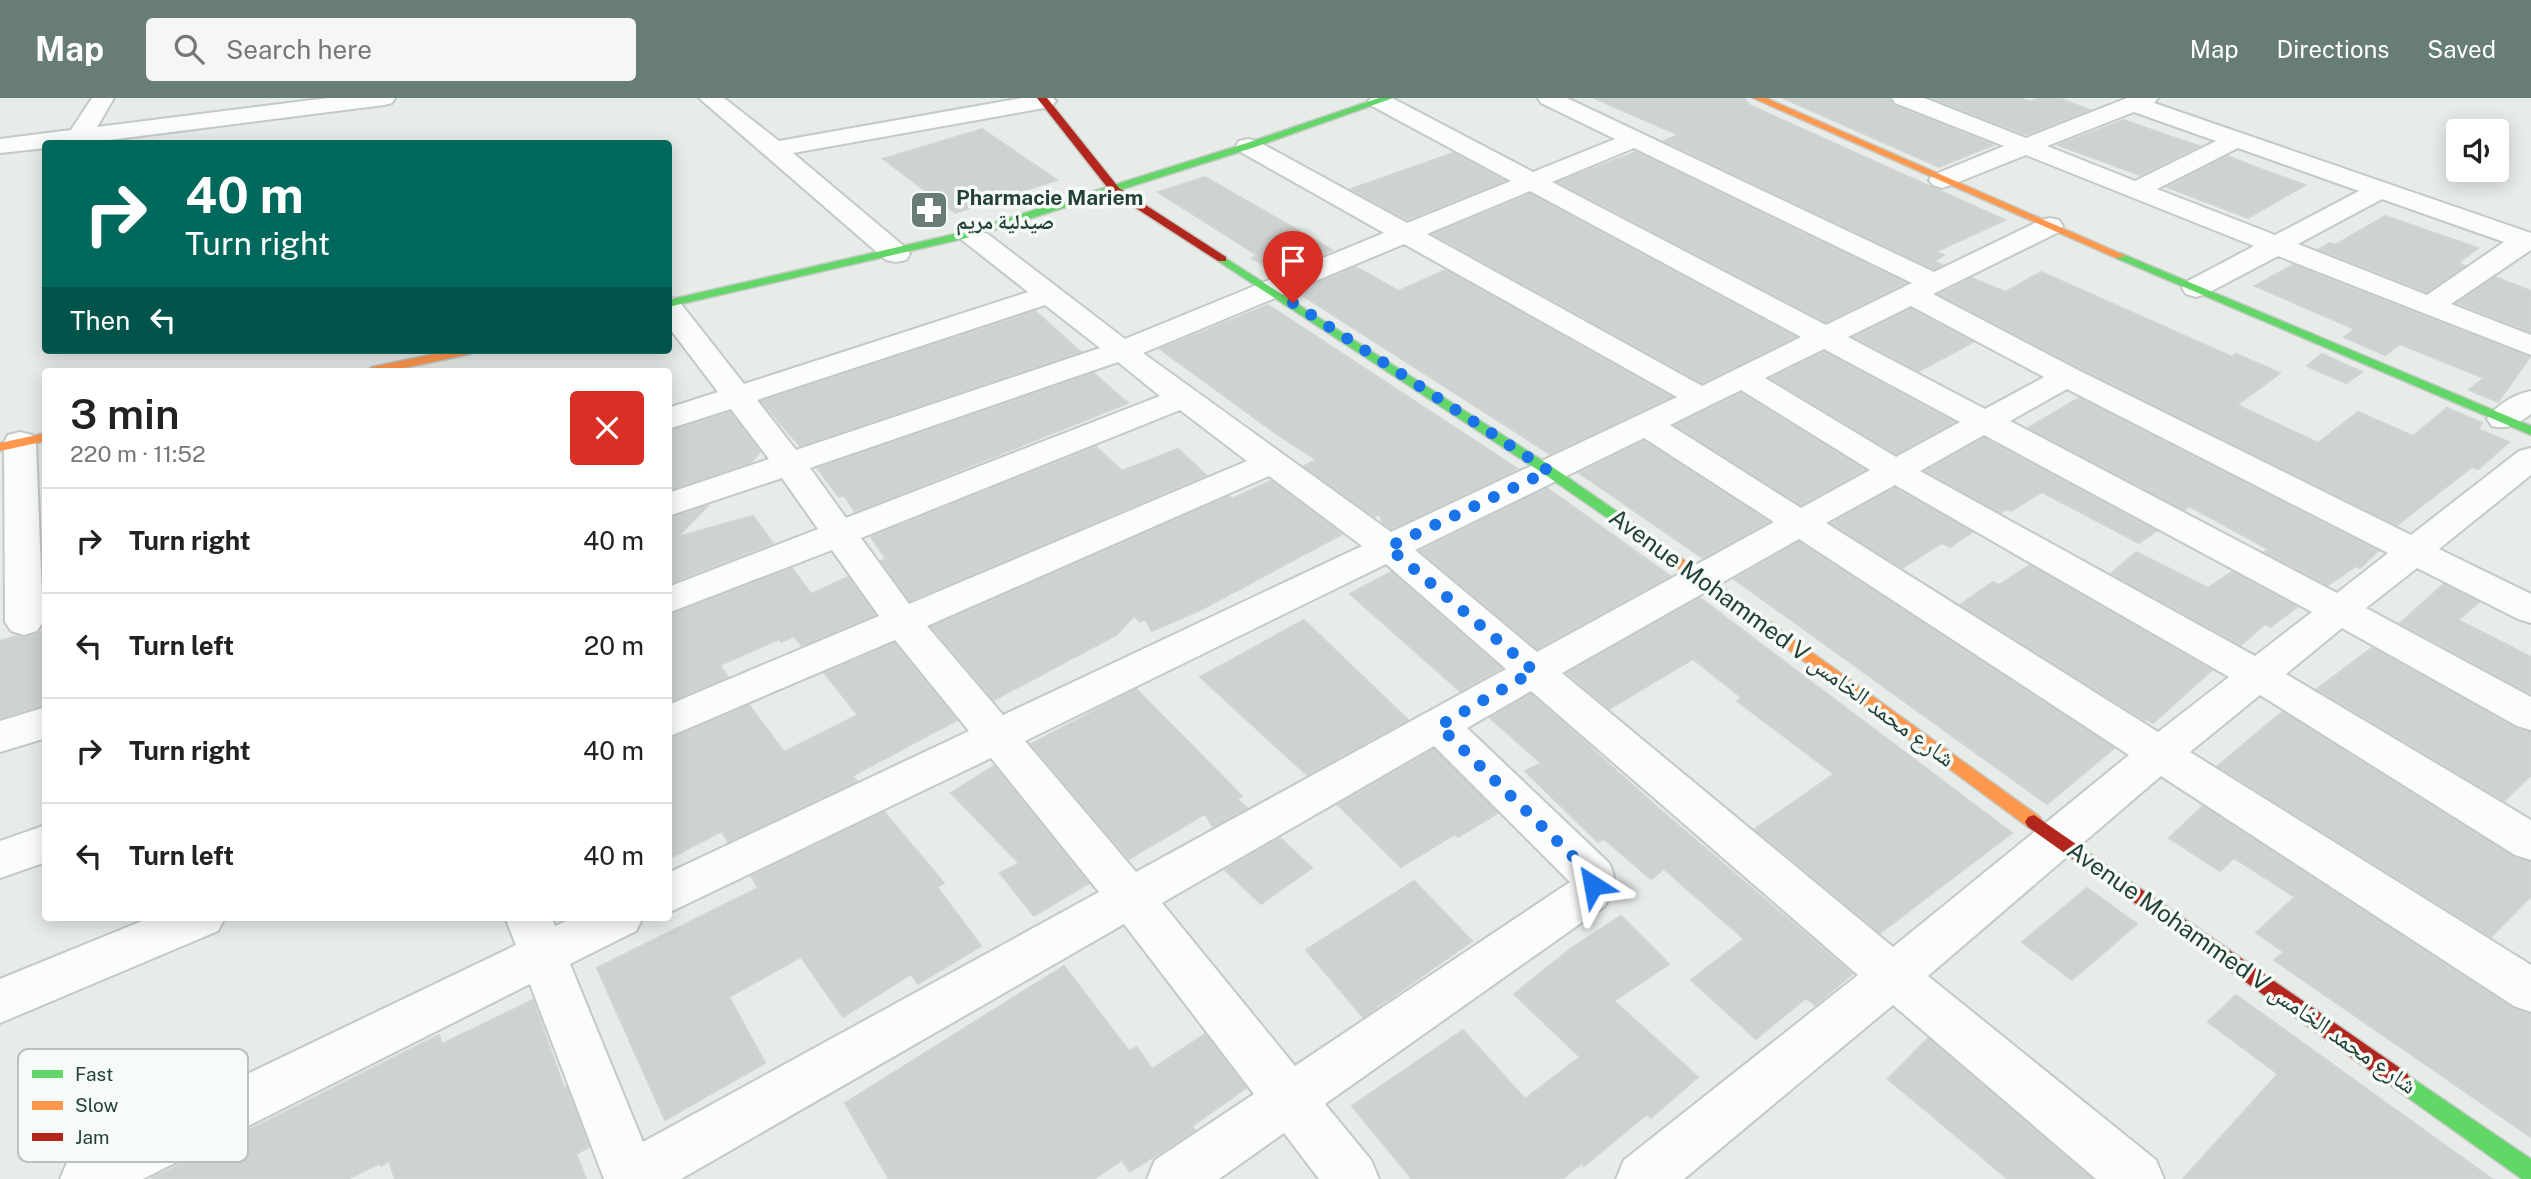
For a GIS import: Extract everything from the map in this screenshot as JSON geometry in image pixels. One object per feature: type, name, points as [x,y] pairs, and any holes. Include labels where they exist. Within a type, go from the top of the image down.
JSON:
[{"type":"street","points":[[79,136],[103,98]]},
{"type":"street","points":[[47,140],[384,98]]},
{"type":"street","points":[[710,98],[896,254]]},
{"type":"street","points":[[1549,98],[1635,139],[1922,288],[2067,377],[2531,610]]},
{"type":"street","points":[[1758,98],[1942,180],[2517,425],[2531,400]]},
{"type":"street","points":[[1903,98],[2531,346]]},
{"type":"street","points":[[1933,110],[1963,98]]},
{"type":"street","points":[[774,149],[1043,99]]},
{"type":"street","name":"Avenue Mohammed V شارع محمد الخامس","points":[[1043,99],[1115,190],[1549,471],[1701,577],[2058,839],[2531,1172]]},
{"type":"street","points":[[672,304],[896,254],[971,234],[1115,190],[1384,99],[2531,715]]},
{"type":"street","points":[[2085,102],[2132,105],[2528,241]]},
{"type":"street","points":[[1942,180],[2132,105]]},
{"type":"street","points":[[672,504],[1121,351],[1635,139]]},
{"type":"street","points":[[2136,190],[2236,140]]},
{"type":"street","points":[[0,146],[42,141]]},
{"type":"street","points":[[1248,146],[1401,234],[1700,398]]},
{"type":"street","points":[[2196,288],[2380,190]]},
{"type":"street","points":[[672,892],[1742,378],[2050,226]]},
{"type":"street","points":[[971,234],[1183,398],[1388,547],[1893,976],[2137,1179]]},
{"type":"street","points":[[2430,306],[2528,241]]},
{"type":"street","points":[[672,418],[1048,295]]},
{"type":"street","points":[[672,310],[789,463],[836,533],[903,623],[1130,897],[1352,1179]]},
{"type":"street","points":[[386,368],[451,354]]},
{"type":"street","points":[[535,935],[631,1178],[1701,577],[2067,377]]},
{"type":"street","points":[[1742,378],[1897,472],[2259,676],[2531,842]]},
{"type":"street","points":[[672,599],[1183,398]]},
{"type":"street","points":[[1645,424],[2531,991]]},
{"type":"street","points":[[22,442],[23,622]]},
{"type":"street","points":[[1643,1179],[1893,976],[2159,754],[2531,458]]},
{"type":"street","points":[[672,720],[1273,462]]},
{"type":"street","points":[[0,737],[42,723]]},
{"type":"street","points":[[1174,1179],[1589,893],[1593,876],[1439,726]]},
{"type":"street","points":[[0,860],[42,844]]},
{"type":"street","points":[[0,1001],[192,921]]},
{"type":"street","points":[[248,1095],[535,935],[601,921]]},
{"type":"street","points":[[105,1175],[128,1162]]},
{"type":"building","points":[[1594,98],[1744,98],[1749,105],[2005,220],[1935,252],[1944,255],[1934,261],[1942,265],[1934,269],[1664,141],[1679,135]]},
{"type":"building","points":[[1783,98],[1889,98],[1894,105],[1993,145],[1939,167]]},
{"type":"building","points":[[1931,98],[2020,98],[2030,102],[2040,98],[2059,98],[2090,110],[2029,134]]},
{"type":"building","points":[[2124,120],[2199,146],[2140,175],[2058,145]]},
{"type":"building","points":[[982,129],[1057,180],[955,213],[883,159]]},
{"type":"building","points":[[1636,152],[1906,283],[1826,322],[1558,182]]},
{"type":"building","points":[[1453,153],[1505,181],[1407,220],[1351,189]]},
{"type":"building","points":[[2227,156],[2305,185],[2248,218],[2167,187]]},
{"type":"building","points":[[1205,177],[1332,250],[1278,274],[1252,258],[1257,255],[1158,192]]},
{"type":"building","points":[[1530,194],[1795,337],[1702,383],[1433,234]]},
{"type":"building","points":[[2385,216],[2478,248],[2458,263],[2465,266],[2427,292],[2319,249],[2330,243],[2335,245]]},
{"type":"building","points":[[2293,265],[2530,357],[2498,402],[2469,390],[2484,378],[2400,344],[2385,355],[2344,337],[2355,329],[2255,286]]},
{"type":"building","points":[[1356,267],[1399,291],[1445,270],[1671,397],[1550,454],[1297,292]]},
{"type":"building","points":[[2041,272],[2232,357],[2236,354],[2280,373],[2237,405],[2318,443],[2358,412],[2413,436],[2447,408],[2482,423],[2478,429],[2509,442],[2478,469],[2472,467],[2397,525],[2079,368],[1939,294],[1972,278],[2005,292]]},
{"type":"building","points":[[2495,277],[2531,291],[2531,332],[2457,303]]},
{"type":"building","points":[[1268,305],[1518,469],[1391,529],[1383,523],[1379,514],[1374,517],[1304,466],[1317,460],[1278,435],[1160,349]]},
{"type":"building","points":[[1911,309],[1973,342],[1919,371],[1854,337]]},
{"type":"building","points":[[1035,311],[1081,352],[800,446],[761,401]]},
{"type":"building","points":[[1824,352],[1954,422],[1896,454],[1770,378]]},
{"type":"building","points":[[2322,354],[2362,372],[2346,383],[2307,366]]},
{"type":"building","points":[[1093,373],[1128,403],[855,512],[844,495],[839,497],[817,468]]},
{"type":"building","points":[[1741,393],[1865,470],[1801,505],[1675,425]]},
{"type":"building","points":[[2079,398],[2378,551],[2360,568],[2356,566],[2328,585],[2264,552],[2268,549],[2189,506],[2184,510],[2028,428]]},
{"type":"building","points":[[730,412],[760,452],[750,463],[672,489],[672,430]]},
{"type":"building","points":[[1984,438],[2156,531],[2139,543],[2042,492],[2011,511],[2006,509],[2001,513],[1925,471]]},
{"type":"building","points":[[1644,441],[1769,522],[1703,558],[1579,473]]},
{"type":"building","points":[[1096,447],[1122,471],[1178,449],[1206,475],[910,601],[881,561],[886,559],[871,537]]},
{"type":"building","points":[[1271,481],[1342,534],[1202,609],[1152,631],[1145,619],[1140,622],[1134,616],[1116,635],[994,700],[931,627],[1229,496],[1232,499]]},
{"type":"building","points":[[1547,488],[1670,576],[1537,649],[1420,551]]},
{"type":"building","points":[[1895,488],[1972,532],[1950,547],[1942,543],[1902,568],[1831,523]]},
{"type":"building","points":[[709,505],[677,537],[753,516],[773,543],[672,582],[672,517]]},
{"type":"building","points":[[1799,542],[2114,748],[2047,804],[1734,579]]},
{"type":"building","points":[[2136,552],[2208,588],[2232,572],[2297,607],[2270,627],[2265,624],[2241,645],[2111,574]]},
{"type":"building","points":[[2030,565],[2212,670],[2153,723],[1960,605],[1993,582],[1999,585]]},
{"type":"building","points":[[792,568],[811,594],[848,577],[875,615],[802,646],[794,636],[781,642],[779,639],[720,665],[728,677],[672,700],[672,613]]},
{"type":"building","points":[[1391,572],[1501,668],[1460,691],[1350,594]]},
{"type":"building","points":[[2444,584],[2479,602],[2458,620],[2531,657],[2531,694],[2400,623]]},
{"type":"building","points":[[1700,598],[2012,833],[1880,933],[1755,829],[1834,774],[1737,701],[1742,698],[1693,659],[1609,709],[1567,673]]},
{"type":"building","points":[[1304,620],[1408,720],[1307,775],[1200,677]]},
{"type":"building","points":[[42,630],[42,706],[0,718],[0,641],[38,634]]},
{"type":"building","points":[[894,643],[957,720],[852,776],[857,781],[728,842],[722,831],[672,857],[672,737],[749,705],[784,752],[858,715],[824,673]]},
{"type":"building","points":[[2372,648],[2516,728],[2531,732],[2531,775],[2504,801],[2317,689]]},
{"type":"building","points":[[1136,689],[1242,796],[1237,799],[1247,808],[1213,827],[1205,814],[1129,859],[1031,744]]},
{"type":"building","points":[[1531,694],[1658,808],[1852,974],[1815,1005],[1806,998],[1756,1039],[1691,980],[1744,939],[1664,869],[1651,879],[1604,839],[1598,842],[1525,771],[1541,763],[1490,718]]},
{"type":"building","points":[[2282,712],[2514,857],[2531,862],[2531,896],[2491,937],[2218,766]]},
{"type":"building","points":[[1434,749],[1498,813],[1458,837],[1455,834],[1401,867],[1338,805]]},
{"type":"building","points":[[994,766],[1089,883],[1034,916],[1000,873],[1019,863],[951,793]]},
{"type":"building","points":[[2203,806],[2513,1008],[2531,1014],[2531,1137],[2274,960],[2284,952],[2256,933],[2295,897],[2234,858],[2220,871],[2169,838]]},
{"type":"building","points":[[884,812],[944,883],[937,887],[981,946],[918,984],[911,974],[843,1017],[801,957],[729,997],[765,1063],[665,1120],[597,968],[758,888],[751,876]]},
{"type":"building","points":[[1280,838],[1312,868],[1261,904],[1225,870]]},
{"type":"building","points":[[1414,881],[1472,941],[1363,1017],[1306,950]]},
{"type":"building","points":[[2087,888],[2137,924],[2072,980],[2022,942]]},
{"type":"building","points":[[1621,916],[1669,964],[1614,1001],[1698,1077],[1651,1118],[1647,1114],[1584,1166],[1582,1163],[1562,1179],[1412,1179],[1352,1106],[1463,1030],[1525,1099],[1580,1057],[1514,994],[1573,947]]},
{"type":"building","points":[[1064,966],[1129,1051],[1137,1047],[1152,1069],[1205,1034],[1246,1088],[1192,1126],[1195,1130],[1130,1172],[1122,1160],[1094,1179],[889,1179],[845,1103]]},
{"type":"building","points":[[2236,995],[2492,1179],[2183,1179],[2278,1074],[2208,1022]]},
{"type":"building","points":[[533,1000],[564,1088],[566,1087],[589,1147],[576,1154],[586,1179],[395,1179],[389,1161],[348,1179],[151,1179],[185,1162],[248,1162],[248,1130],[439,1035],[442,1044]]},
{"type":"building","points":[[1928,1038],[2092,1179],[2008,1179],[1888,1079]]},
{"type":"traffic: fast","points":[[672,303],[971,234],[1248,146],[1388,98]]},
{"type":"traffic: fast","points":[[2120,256],[2531,431]]},
{"type":"traffic: fast","points":[[1222,259],[1549,471],[1656,545]]},
{"type":"traffic: fast","points":[[2400,1080],[2531,1172]]},
{"type":"traffic: slow","points":[[1758,98],[2120,256]]},
{"type":"traffic: slow","points":[[386,368],[451,354]]},
{"type":"traffic: slow","points":[[0,447],[42,438]]},
{"type":"traffic: slow","points":[[1656,545],[2034,822]]},
{"type":"traffic: jam","points":[[1042,98],[1115,190],[1222,259]]},
{"type":"traffic: jam","points":[[2034,822],[2400,1080]]},
{"type":"place","name":"Pharmacie Mariem صيدلية مريم","points":[[929,210]]},
{"type":"route","points":[[1293,303],[1549,471],[1388,547],[1534,671],[1439,726],[1593,876],[1593,885]]}]
